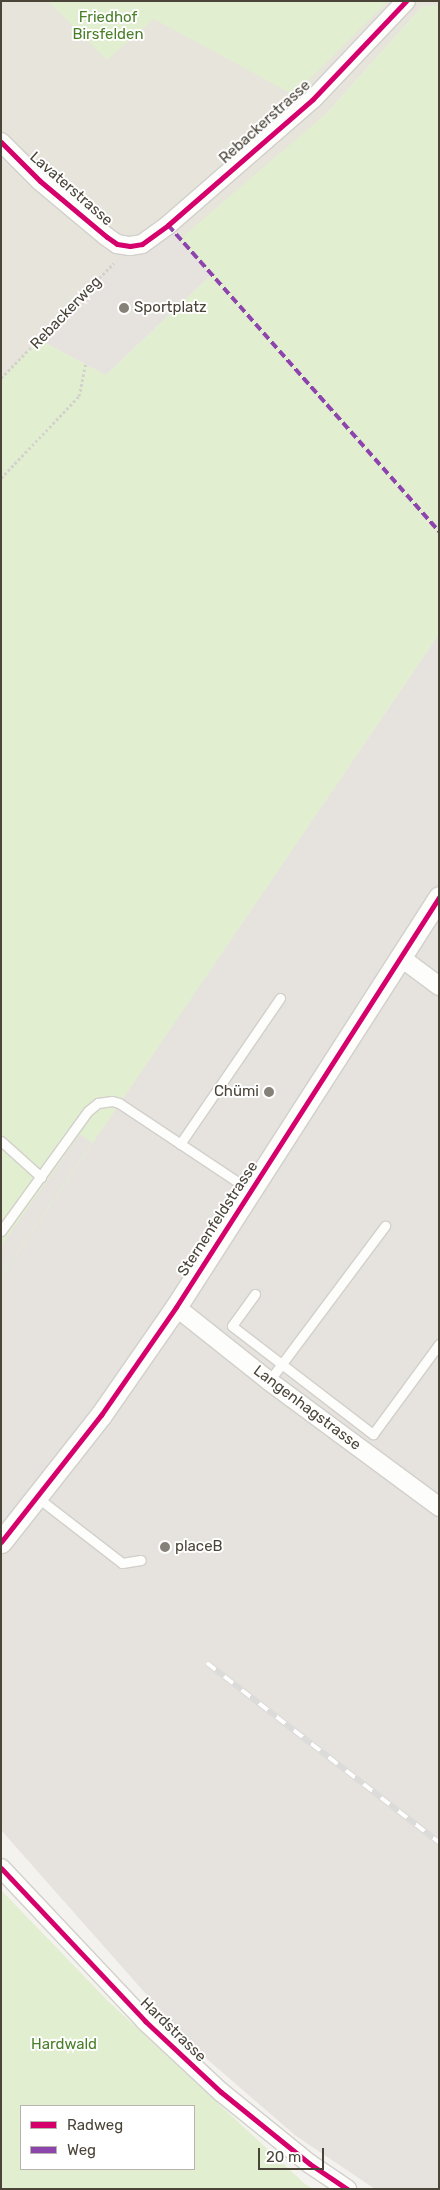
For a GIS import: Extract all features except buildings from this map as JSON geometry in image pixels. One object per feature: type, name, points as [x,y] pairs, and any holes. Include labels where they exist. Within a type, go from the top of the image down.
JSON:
[{"type":"street","name":"Rebackerstrasse","points":[[130,246],[142,244],[160,231],[313,99],[406,1]]},
{"type":"street","name":"Lavaterstrasse","points":[[1,142],[40,181],[107,237],[117,244],[130,246]]},
{"type":"street","name":"Sternenfeldstrasse","points":[[1,1542],[38,1498],[102,1415],[176,1307],[439,898]]},
{"type":"street","points":[[400,957],[439,986]]},
{"type":"street","name":"Langenhagstrasse","points":[[176,1307],[269,1381],[439,1507]]},
{"type":"street","name":"Hardstrasse","points":[[1,1868],[145,2021],[221,2092],[310,2164],[347,2189]]},
{"type":"lane","points":[[180,1144],[280,998]]},
{"type":"lane","points":[[1,1232],[88,1111],[98,1103],[112,1101],[119,1103],[251,1191]]},
{"type":"lane","points":[[1,1140],[41,1177]]},
{"type":"lane","points":[[269,1381],[385,1226]]},
{"type":"lane","points":[[255,1294],[232,1326],[373,1434],[439,1344]]},
{"type":"lane","points":[[38,1498],[122,1563],[141,1560]]},
{"type":"path","points":[[1,478],[79,396],[86,364]]},
{"type":"shaded area","points":[[1,1],[439,1],[439,8],[435,5],[422,7],[327,113],[106,375],[41,340],[1,378]]},
{"type":"shaded area","name":"Sportplatz","points":[[168,225],[211,275],[106,375],[40,340],[130,246]]},
{"type":"shaded area","points":[[439,634],[439,2189],[375,2189],[296,2136],[192,2046],[1,1830],[1,1277]]},
{"type":"shaded area","points":[[80,1134],[92,1143],[1,1277],[1,1246]]},
{"type":"green space","name":"Friedhof Birsfelden","points":[[48,1],[388,1],[294,95],[154,19],[107,60]]},
{"type":"green space","points":[[435,5],[439,8],[439,634],[1,1278],[1,378],[40,340],[106,375],[211,275],[180,239],[327,113],[422,7]]},
{"type":"green space","name":"Hardwald","points":[[1,1890],[108,2001],[305,2184],[313,2189],[1,2189]]},
{"type":"railway","points":[[207,1663],[439,1842]]},
{"type":"marked path","points":[[168,225],[439,531]]},
{"type":"cycle path","points":[[1,142],[40,181],[107,237],[117,244],[130,246],[142,244],[168,225],[313,99],[406,1]]},
{"type":"cycle path","points":[[1,1542],[101,1415],[176,1307],[439,897]]},
{"type":"cycle path","points":[[1,1868],[145,2021],[221,2092],[310,2164],[347,2189]]},
{"type":"place","name":"Sportplatz","points":[[124,308]]},
{"type":"place","name":"Chümi","points":[[269,1092]]},
{"type":"place","name":"placeB","points":[[165,1547]]}]
